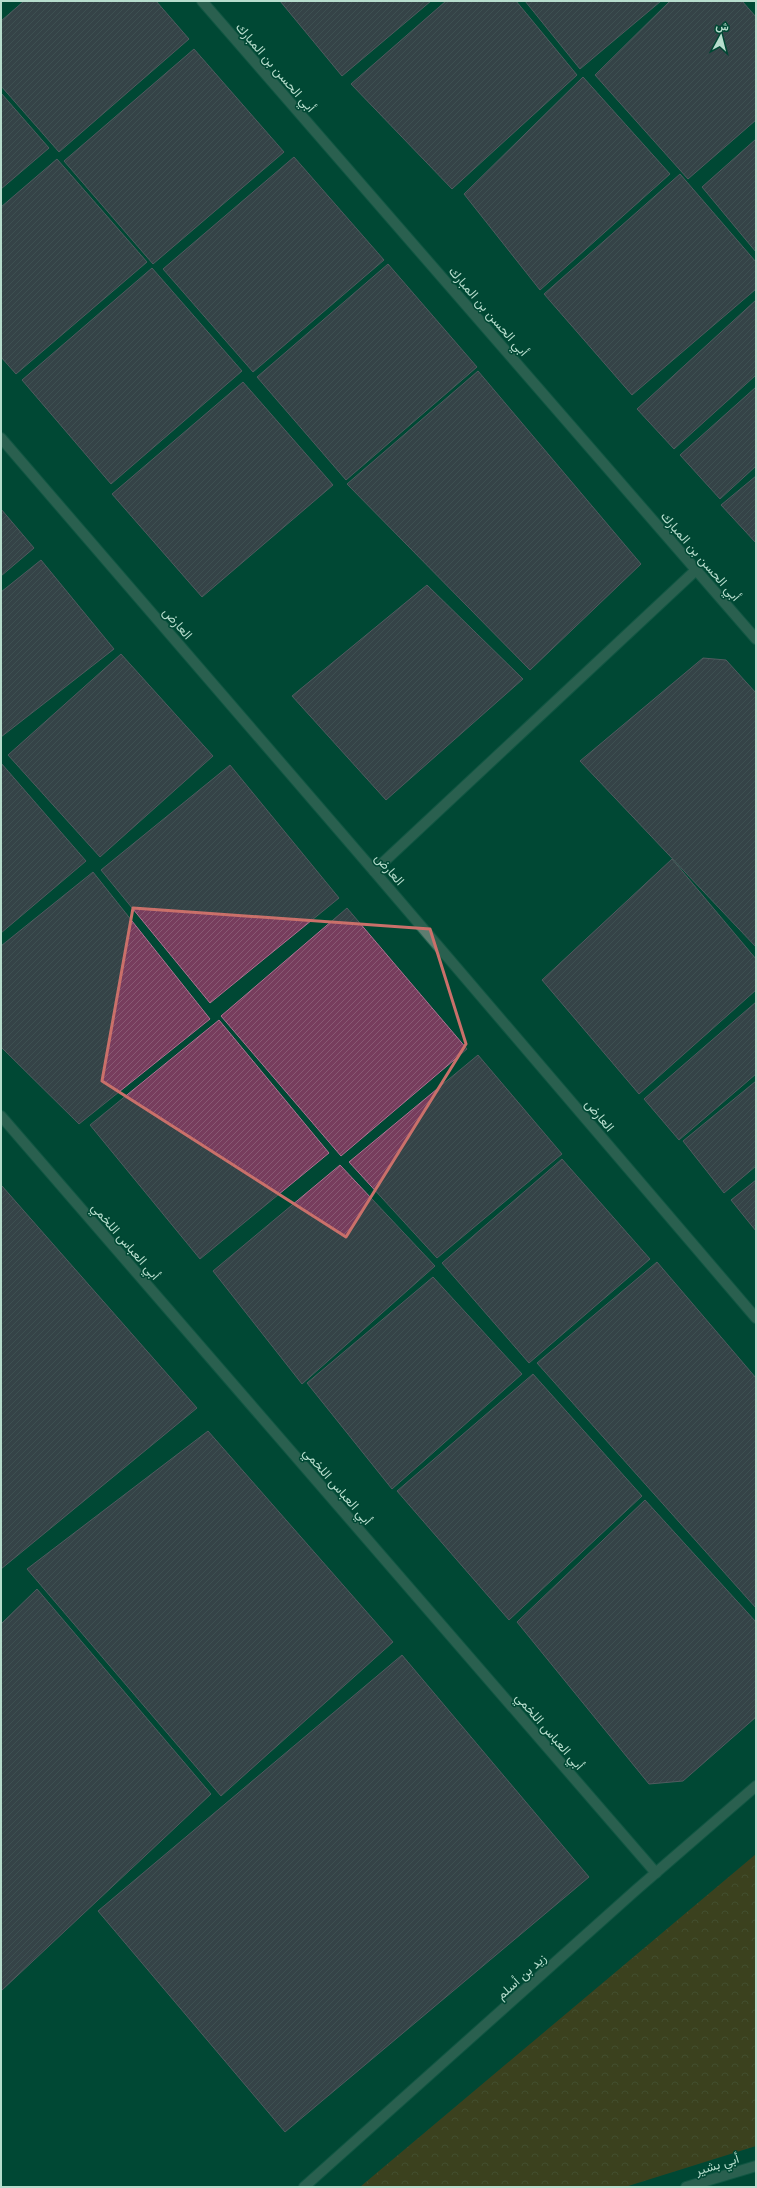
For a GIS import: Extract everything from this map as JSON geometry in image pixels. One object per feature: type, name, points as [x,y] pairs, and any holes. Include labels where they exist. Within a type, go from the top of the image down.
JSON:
[{"type":"street","name":"أبي الحسن بن المبارك","points":[[202,1],[756,639]]},
{"type":"street","name":"العارض","points":[[1,438],[756,1318]]},
{"type":"street","points":[[374,871],[696,570]]},
{"type":"street","name":"أبي العباس اللخمي","points":[[1,1116],[656,1873]]},
{"type":"street","name":"زيد بن أسلم","points":[[304,2187],[656,1873],[756,1786]]},
{"type":"street","name":"أبي بشير","points":[[686,2187],[756,2166]]},
{"type":"highlighted area","points":[[133,908],[430,929],[466,1044],[346,1237],[102,1081]]},
{"type":"green space","points":[[756,1854],[756,2146],[625,2187],[360,2187]]},
{"type":"building","points":[[24,1],[156,1],[189,39],[59,152],[1,86],[1,21]]},
{"type":"building","points":[[280,1],[431,1],[342,76]]},
{"type":"building","points":[[446,1],[516,1],[577,75],[452,189],[351,84]]},
{"type":"building","points":[[525,1],[661,1],[580,69]]},
{"type":"building","points":[[670,1],[742,1],[756,17],[756,120],[688,179],[595,75]]},
{"type":"building","points":[[194,49],[284,152],[153,264],[64,161]]},
{"type":"building","points":[[583,77],[670,174],[540,290],[464,194]]},
{"type":"building","points":[[1,93],[49,148],[1,189]]},
{"type":"building","points":[[756,139],[756,252],[702,187]]},
{"type":"building","points":[[294,157],[384,260],[253,372],[163,269]]},
{"type":"building","points":[[57,159],[147,262],[16,374],[1,357],[1,207]]},
{"type":"building","points":[[680,174],[756,262],[756,289],[632,395],[544,294]]},
{"type":"building","points":[[388,264],[477,367],[346,480],[257,377]]},
{"type":"building","points":[[152,268],[242,371],[111,484],[22,380]]},
{"type":"building","points":[[756,300],[756,375],[674,449],[637,409]]},
{"type":"building","points":[[478,371],[641,564],[530,670],[347,484]]},
{"type":"building","points":[[243,382],[333,485],[202,597],[112,494]]},
{"type":"building","points":[[756,387],[756,466],[720,499],[680,455]]},
{"type":"building","points":[[756,476],[756,543],[721,505]]},
{"type":"building","points":[[1,509],[34,548],[1,576]]},
{"type":"building","points":[[41,560],[114,649],[1,737],[1,592]]},
{"type":"building","points":[[427,585],[523,679],[386,800],[292,696]]},
{"type":"building","points":[[121,654],[213,756],[100,857],[8,755]]},
{"type":"building","points":[[703,658],[726,660],[756,693],[756,947],[580,761]]},
{"type":"building","points":[[1,763],[86,861],[1,933]]},
{"type":"building","points":[[230,765],[339,898],[210,1003],[101,870]]},
{"type":"building","points":[[672,859],[756,959],[756,990],[639,1094],[542,980]]},
{"type":"building","points":[[93,872],[210,1019],[79,1124],[1,1047],[1,946]]},
{"type":"building","points":[[347,908],[467,1049],[341,1156],[221,1016]]},
{"type":"building","points":[[756,1002],[756,1074],[679,1140],[644,1099]]},
{"type":"building","points":[[219,1020],[329,1153],[200,1259],[90,1125]]},
{"type":"building","points":[[478,1055],[562,1154],[437,1258],[349,1162]]},
{"type":"building","points":[[756,1081],[756,1166],[724,1193],[683,1141]]},
{"type":"building","points":[[562,1159],[650,1259],[529,1363],[442,1263]]},
{"type":"building","points":[[340,1165],[435,1266],[302,1384],[213,1271]]},
{"type":"building","points":[[756,1180],[756,1231],[731,1200]]},
{"type":"building","points":[[2,1186],[197,1408],[1,1569],[1,1187]]},
{"type":"building","points":[[657,1262],[756,1378],[756,1608],[537,1363]]},
{"type":"building","points":[[433,1277],[522,1374],[392,1489],[307,1383]]},
{"type":"building","points":[[533,1374],[642,1496],[509,1620],[397,1491]]},
{"type":"building","points":[[208,1431],[393,1642],[221,1796],[27,1569]]},
{"type":"building","points":[[645,1500],[756,1622],[756,1717],[683,1781],[649,1784],[517,1622]]},
{"type":"building","points":[[37,1589],[211,1794],[1,1991],[1,1624]]},
{"type":"building","points":[[402,1655],[589,1877],[285,2132],[98,1911]]}]
